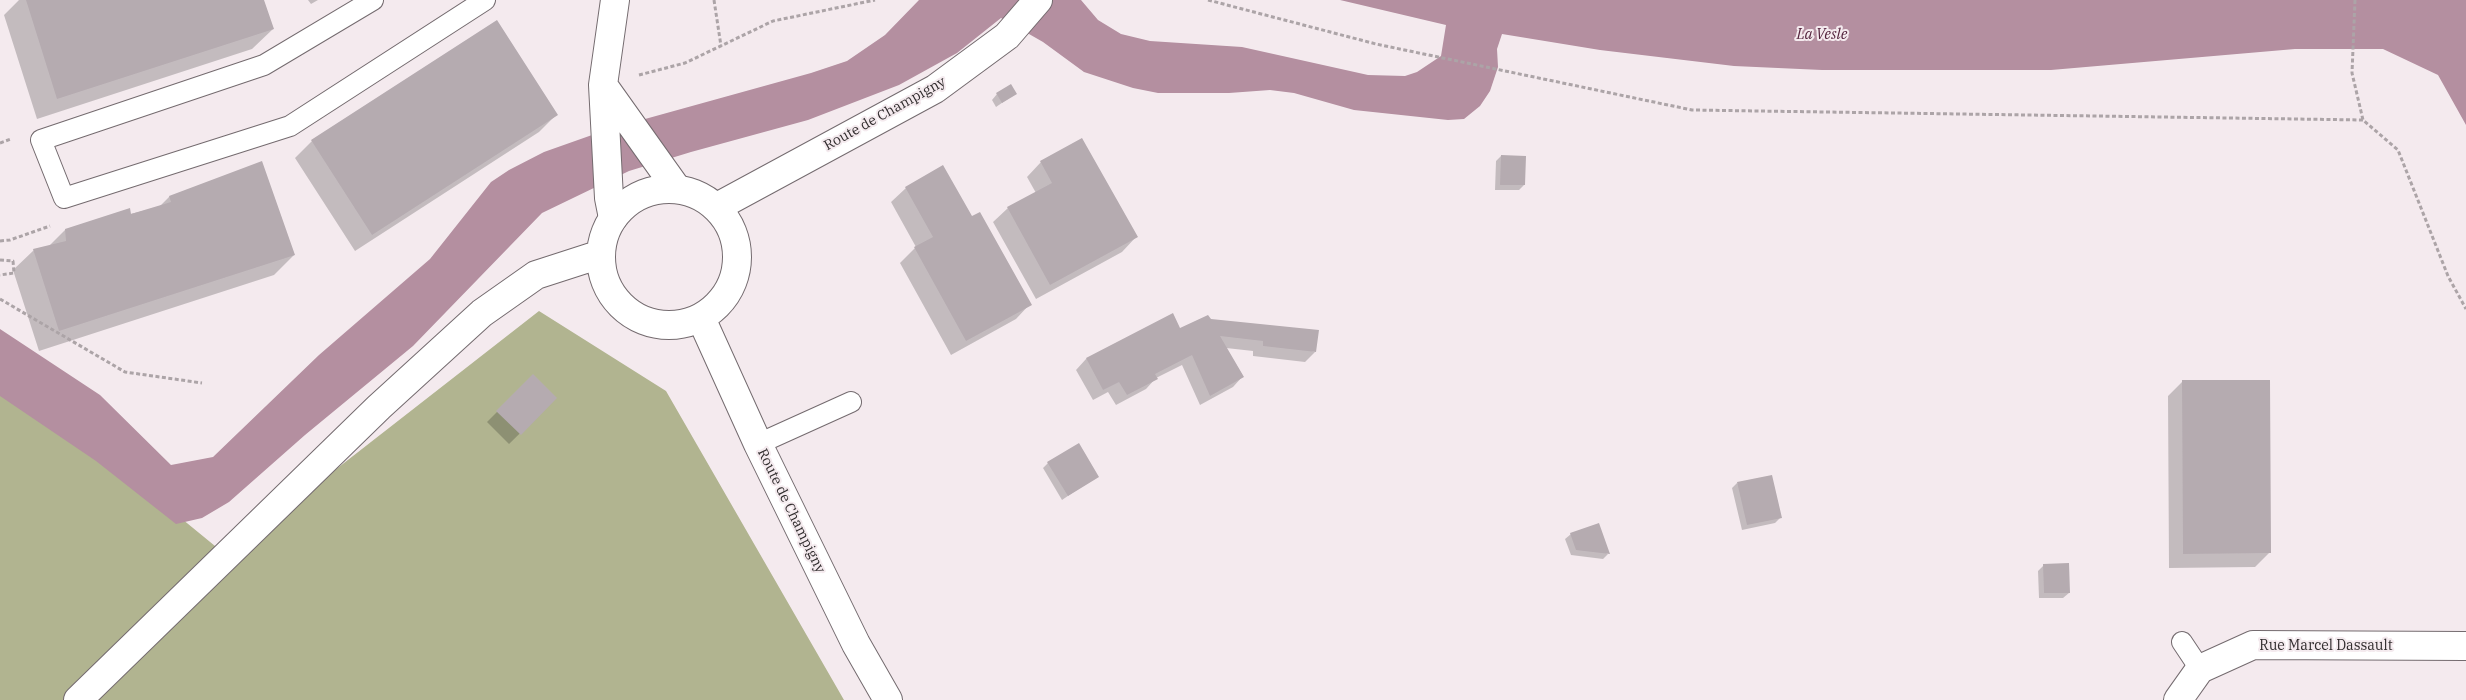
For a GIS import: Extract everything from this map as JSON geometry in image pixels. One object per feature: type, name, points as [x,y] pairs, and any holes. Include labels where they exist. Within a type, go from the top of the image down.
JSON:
[{"type":"street","points":[[611,208],[626,204],[642,194],[661,188],[677,189],[698,194],[716,207],[730,223],[737,244],[737,266],[731,287],[718,305],[701,318],[680,324],[658,324],[638,318],[622,306],[610,292],[603,274],[601,254],[611,208],[602,85],[615,0]]},
{"type":"street","name":"Route de Champigny","points":[[716,207],[935,89],[1007,36],[1038,0]]},
{"type":"street","points":[[602,85],[677,189]]},
{"type":"street","points":[[78,700],[379,407],[482,313],[536,275],[601,254]]},
{"type":"street","name":"Route de Champigny","points":[[701,318],[758,444],[856,644],[888,700]]},
{"type":"street","name":"Rue Marcel Dassault","points":[[2200,668],[2252,646],[2466,646]]},
{"type":"street","points":[[2178,700],[2200,668]]},
{"type":"lane","points":[[373,0],[264,65],[41,140],[64,198],[290,126],[485,0]]},
{"type":"lane","points":[[758,444],[851,402]]},
{"type":"lane","points":[[2182,642],[2200,668]]},
{"type":"path","points":[[714,0],[721,46]]},
{"type":"path","points":[[602,85],[685,63],[773,21],[875,0]]},
{"type":"path","points":[[1208,0],[1376,44],[1692,110],[2363,120]]},
{"type":"path","points":[[2355,0],[2352,73],[2363,120],[2398,150],[2448,276],[2466,309]]},
{"type":"path","points":[[0,260],[13,261],[14,273],[0,275]]},
{"type":"path","points":[[0,299],[125,372],[202,383]]},
{"type":"green space","points":[[539,311],[666,391],[844,700],[0,700],[0,375],[11,379],[226,555]]},
{"type":"water","name":"La Vesle","points":[[919,0],[1081,0],[1098,20],[1121,34],[1150,41],[1242,47],[1368,75],[1405,76],[1417,72],[1441,56],[1446,25],[1340,0],[2466,0],[2466,125],[2438,75],[2383,49],[2295,49],[2051,70],[1822,70],[1734,66],[1600,50],[1502,34],[1497,49],[1498,67],[1490,91],[1480,106],[1464,119],[1448,120],[1354,110],[1294,93],[1270,90],[1229,93],[1158,93],[1133,88],[1084,72],[1043,42],[1001,18],[957,53],[899,85],[808,120],[629,171],[542,213],[413,346],[305,435],[229,502],[202,518],[176,524],[96,461],[0,396],[0,329],[100,395],[171,465],[213,457],[319,355],[430,259],[491,182],[509,170],[544,152],[609,129],[811,73],[847,61],[885,35]]},
{"type":"building","points":[[26,0],[264,0],[274,29],[57,99]]},
{"type":"building","points":[[497,20],[558,115],[372,235],[311,140]]},
{"type":"building","points":[[1011,84],[1017,94],[1002,103],[996,93]]},
{"type":"building","points":[[1082,138],[1138,237],[1050,285],[1007,207],[1052,183],[1040,161]]},
{"type":"building","points":[[1501,155],[1526,156],[1525,185],[1500,185]]},
{"type":"building","points":[[262,161],[295,255],[59,331],[33,249],[66,241],[65,229],[130,208],[131,214],[171,202],[169,196]]},
{"type":"building","points":[[943,165],[972,216],[980,212],[1032,305],[966,341],[914,247],[933,237],[905,187]]},
{"type":"building","points":[[1173,313],[1180,328],[1208,315],[1211,319],[1319,330],[1316,352],[1263,346],[1263,341],[1220,336],[1244,377],[1210,396],[1192,355],[1155,374],[1158,379],[1127,395],[1119,382],[1103,390],[1086,358]]},
{"type":"building","points":[[533,374],[557,398],[521,435],[496,411]]},
{"type":"building","points":[[2182,380],[2270,380],[2271,553],[2183,554]]},
{"type":"building","points":[[1079,443],[1099,477],[1068,496],[1047,462]]},
{"type":"building","points":[[1772,475],[1782,518],[1747,525],[1737,482]]},
{"type":"building","points":[[1599,523],[1610,554],[1576,550],[1570,533]]},
{"type":"building","points":[[2069,563],[2070,593],[2044,593],[2043,564]]}]
